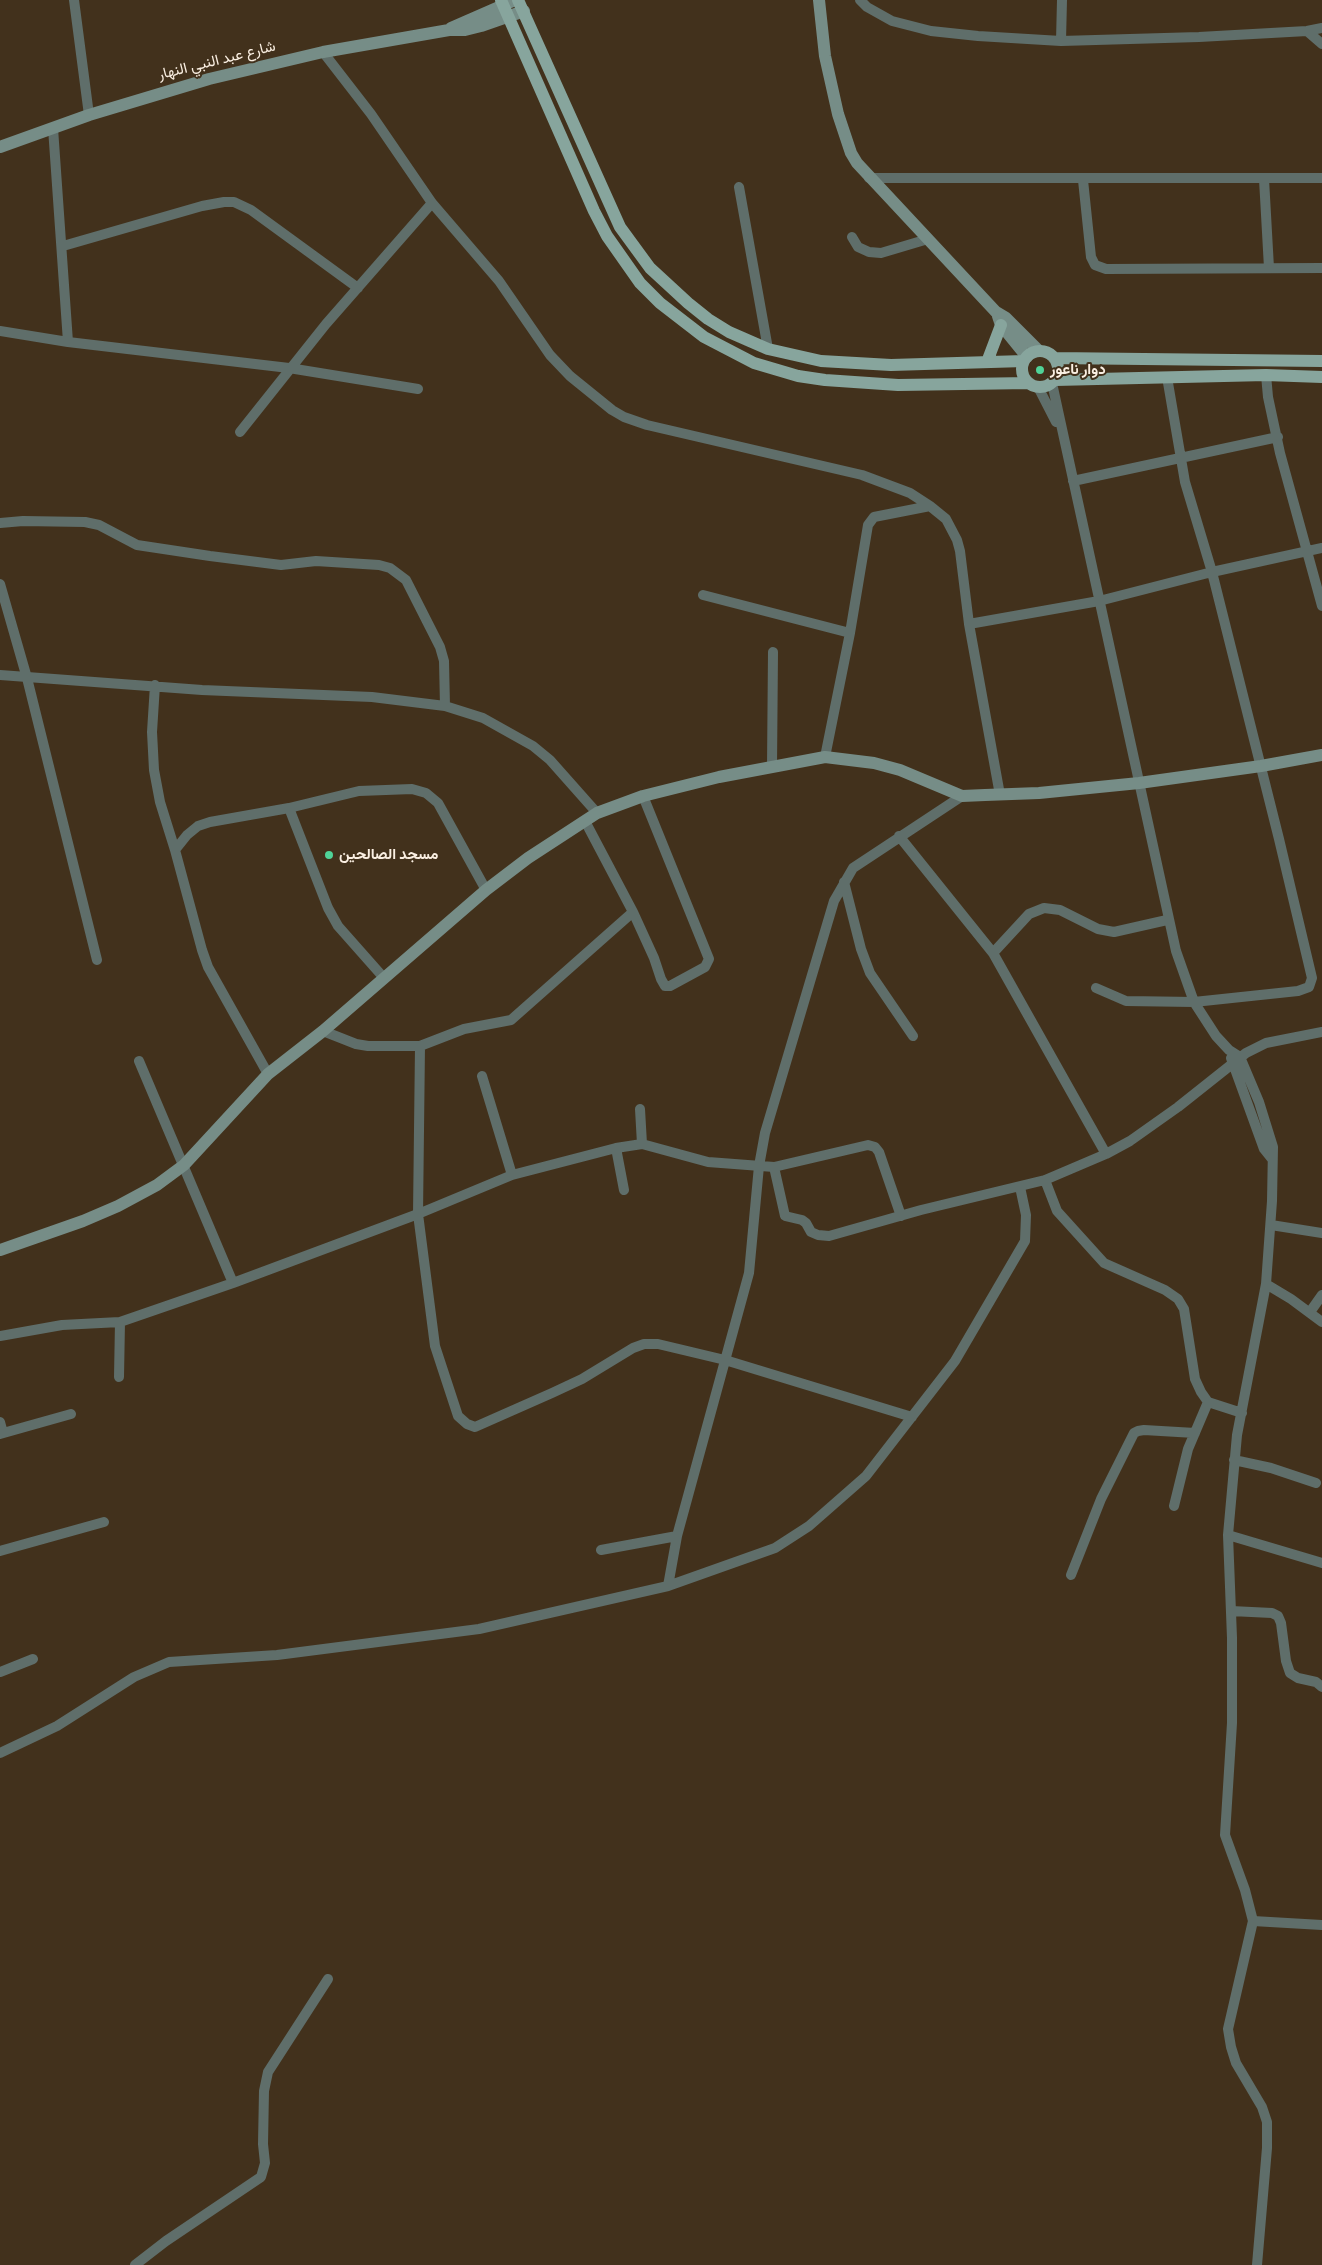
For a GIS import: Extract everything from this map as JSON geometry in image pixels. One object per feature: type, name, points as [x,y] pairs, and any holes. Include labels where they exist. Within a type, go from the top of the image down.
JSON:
[{"type":"main road","points":[[513,3],[508,18],[594,211],[608,236],[640,283],[660,303],[704,337],[754,362],[798,376],[825,380],[898,385],[1034,385],[1054,381],[1266,375],[1322,377]]},
{"type":"main road","points":[[513,3],[620,227],[636,250],[666,284],[701,314],[729,332],[768,349],[800,357],[856,364],[987,362],[1026,359],[1039,351],[1048,353],[1054,358],[1058,369],[1054,381]]},
{"type":"main road","points":[[987,362],[1001,325]]},
{"type":"main road","points":[[1054,358],[1322,361]]},
{"type":"main road","points":[[1026,359],[1022,369],[1024,377],[1034,385]]},
{"type":"street","points":[[74,0],[90,114]]},
{"type":"street","points":[[819,0],[825,56],[838,114],[851,153],[869,178],[996,312],[1006,318],[1039,351]]},
{"type":"street","points":[[860,0],[867,7],[892,21],[931,31],[978,36],[1061,41],[1307,31],[1322,28]]},
{"type":"street","points":[[1061,41],[1062,0]]},
{"type":"street","name":"شارع عبد النبي النهار","points":[[449,30],[474,16],[513,3]]},
{"type":"street","name":"شارع عبد النبي النهار","points":[[0,148],[90,114],[209,79],[323,52],[449,30],[473,28],[508,18]]},
{"type":"street","points":[[1307,31],[1322,44]]},
{"type":"street","points":[[323,52],[358,96],[432,202],[495,275],[550,355],[576,381],[612,410],[624,417],[647,425],[862,475],[910,493],[946,519],[957,540],[960,551],[969,624],[1000,795]]},
{"type":"street","points":[[53,128],[68,342]]},
{"type":"street","points":[[869,178],[1083,180],[1322,178]]},
{"type":"street","points":[[1264,179],[1269,268]]},
{"type":"street","points":[[1083,180],[1091,257],[1095,265],[1106,269],[1322,268]]},
{"type":"street","points":[[739,187],[768,349]]},
{"type":"street","points":[[62,246],[202,206],[234,202],[251,210],[358,288]]},
{"type":"street","points":[[240,432],[289,368],[432,202]]},
{"type":"street","points":[[852,237],[858,247],[868,252],[881,253],[928,239]]},
{"type":"street","points":[[996,312],[1001,325],[1026,359]]},
{"type":"street","points":[[0,331],[68,342],[289,368],[418,389]]},
{"type":"street","points":[[1266,375],[1268,397],[1280,453],[1322,606]]},
{"type":"street","points":[[1096,988],[1126,1001],[1194,1002],[1298,991],[1306,989],[1311,984],[1309,961],[1261,766],[1212,572],[1185,482],[1167,377]]},
{"type":"street","points":[[1054,381],[1072,481],[1167,920],[1184,977],[1194,1002],[1216,1036],[1237,1061],[1271,1140],[1271,1225],[1266,1284],[1234,1460],[1228,1535],[1232,1723],[1225,1835],[1247,1897],[1253,1921],[1228,2028],[1230,2047],[1240,2071],[1262,2107],[1267,2122],[1257,2265]]},
{"type":"street","points":[[1034,385],[1062,432]]},
{"type":"street","points":[[1072,481],[1278,437]]},
{"type":"street","points":[[825,757],[850,633],[868,525],[874,517],[930,506]]},
{"type":"street","points":[[0,523],[23,521],[85,522],[99,525],[137,545],[281,565],[316,562],[390,568],[406,580],[440,647],[444,661],[445,706]]},
{"type":"street","points":[[969,624],[1099,601],[1212,572],[1322,548]]},
{"type":"street","points":[[0,584],[27,678],[97,960]]},
{"type":"street","points":[[704,595],[850,633]]},
{"type":"street","points":[[772,766],[773,652]]},
{"type":"street","points":[[0,675],[155,685],[202,690],[372,697],[445,706],[483,718],[533,746],[550,760],[597,813]]},
{"type":"street","points":[[155,685],[152,732],[154,770],[160,802],[202,950],[208,967],[268,1074]]},
{"type":"street","points":[[0,1250],[48,1234],[118,1206],[157,1184],[184,1165],[268,1074],[323,1030],[486,890],[528,858],[597,813],[643,796],[772,766],[825,757],[866,762],[900,770],[962,796],[1000,795],[1139,784],[1322,755]]},
{"type":"street","points":[[174,850],[198,826],[289,808],[359,791],[412,789],[426,793],[438,803],[486,890]]},
{"type":"street","points":[[585,821],[633,912],[665,986],[670,986],[708,963],[709,958],[643,796]]},
{"type":"street","points":[[668,1586],[677,1536],[748,1273],[759,1166],[765,1133],[834,901],[853,868],[962,796]]},
{"type":"street","points":[[289,808],[338,926],[384,978]]},
{"type":"street","points":[[899,836],[993,953],[1106,1154]]},
{"type":"street","points":[[844,882],[861,949],[870,973],[913,1036]]},
{"type":"street","points":[[993,953],[1029,914],[1038,909],[1052,908],[1060,910],[1098,928],[1114,932],[1167,920]]},
{"type":"street","points":[[323,1030],[356,1044],[368,1046],[420,1046],[464,1029],[511,1020],[633,912]]},
{"type":"street","points":[[774,1167],[785,1216],[802,1220],[811,1232],[829,1236],[1046,1180],[1106,1154],[1150,1126],[1237,1061],[1266,1043],[1322,1032]]},
{"type":"street","points":[[420,1046],[418,1214],[435,1346],[458,1416],[466,1424],[475,1426],[552,1393],[582,1379],[633,1348],[644,1344],[658,1344],[726,1360],[912,1417]]},
{"type":"street","points":[[139,1062],[233,1283]]},
{"type":"street","points":[[482,1076],[512,1175]]},
{"type":"street","points":[[640,1109],[642,1144]]},
{"type":"street","points":[[0,1336],[62,1325],[120,1322],[233,1283],[418,1214],[512,1175],[616,1148],[642,1144],[708,1162],[774,1167],[868,1145],[875,1147],[901,1216]]},
{"type":"street","points":[[616,1148],[624,1190]]},
{"type":"street","points":[[1046,1180],[1057,1211],[1104,1263],[1165,1290],[1178,1299],[1184,1309],[1195,1379],[1208,1402],[1242,1413]]},
{"type":"street","points":[[0,1752],[57,1726],[134,1677],[170,1662],[286,1654],[479,1629],[668,1586],[775,1548],[809,1526],[866,1476],[955,1361],[1025,1241],[1026,1225],[1020,1187]]},
{"type":"street","points":[[1271,1225],[1322,1232]]},
{"type":"street","points":[[1266,1284],[1310,1312],[1322,1322]]},
{"type":"street","points":[[1310,1312],[1322,1295]]},
{"type":"street","points":[[119,1377],[120,1322]]},
{"type":"street","points":[[1174,1506],[1183,1467],[1208,1402]]},
{"type":"street","points":[[0,1422],[1,1433],[71,1414]]},
{"type":"street","points":[[1070,1575],[1101,1499],[1134,1434],[1138,1430],[1195,1433]]},
{"type":"street","points":[[1234,1460],[1254,1464],[1316,1483]]},
{"type":"street","points":[[0,1551],[104,1522]]},
{"type":"street","points":[[1228,1535],[1322,1563]]},
{"type":"street","points":[[601,1550],[677,1536]]},
{"type":"street","points":[[1230,1611],[1272,1613],[1278,1616],[1281,1623],[1286,1662],[1290,1672],[1298,1678],[1316,1682],[1322,1686]]},
{"type":"street","points":[[0,1672],[33,1659]]},
{"type":"street","points":[[1253,1921],[1280,1921],[1322,1925]]},
{"type":"street","points":[[135,2265],[166,2240],[261,2177],[265,2164],[263,2144],[264,2091],[268,2072],[328,1979]]},
{"type":"place","name":"دوار ناعور","points":[[1040,370]]},
{"type":"place","name":"مسجد الصالحين","points":[[329,855]]}]
